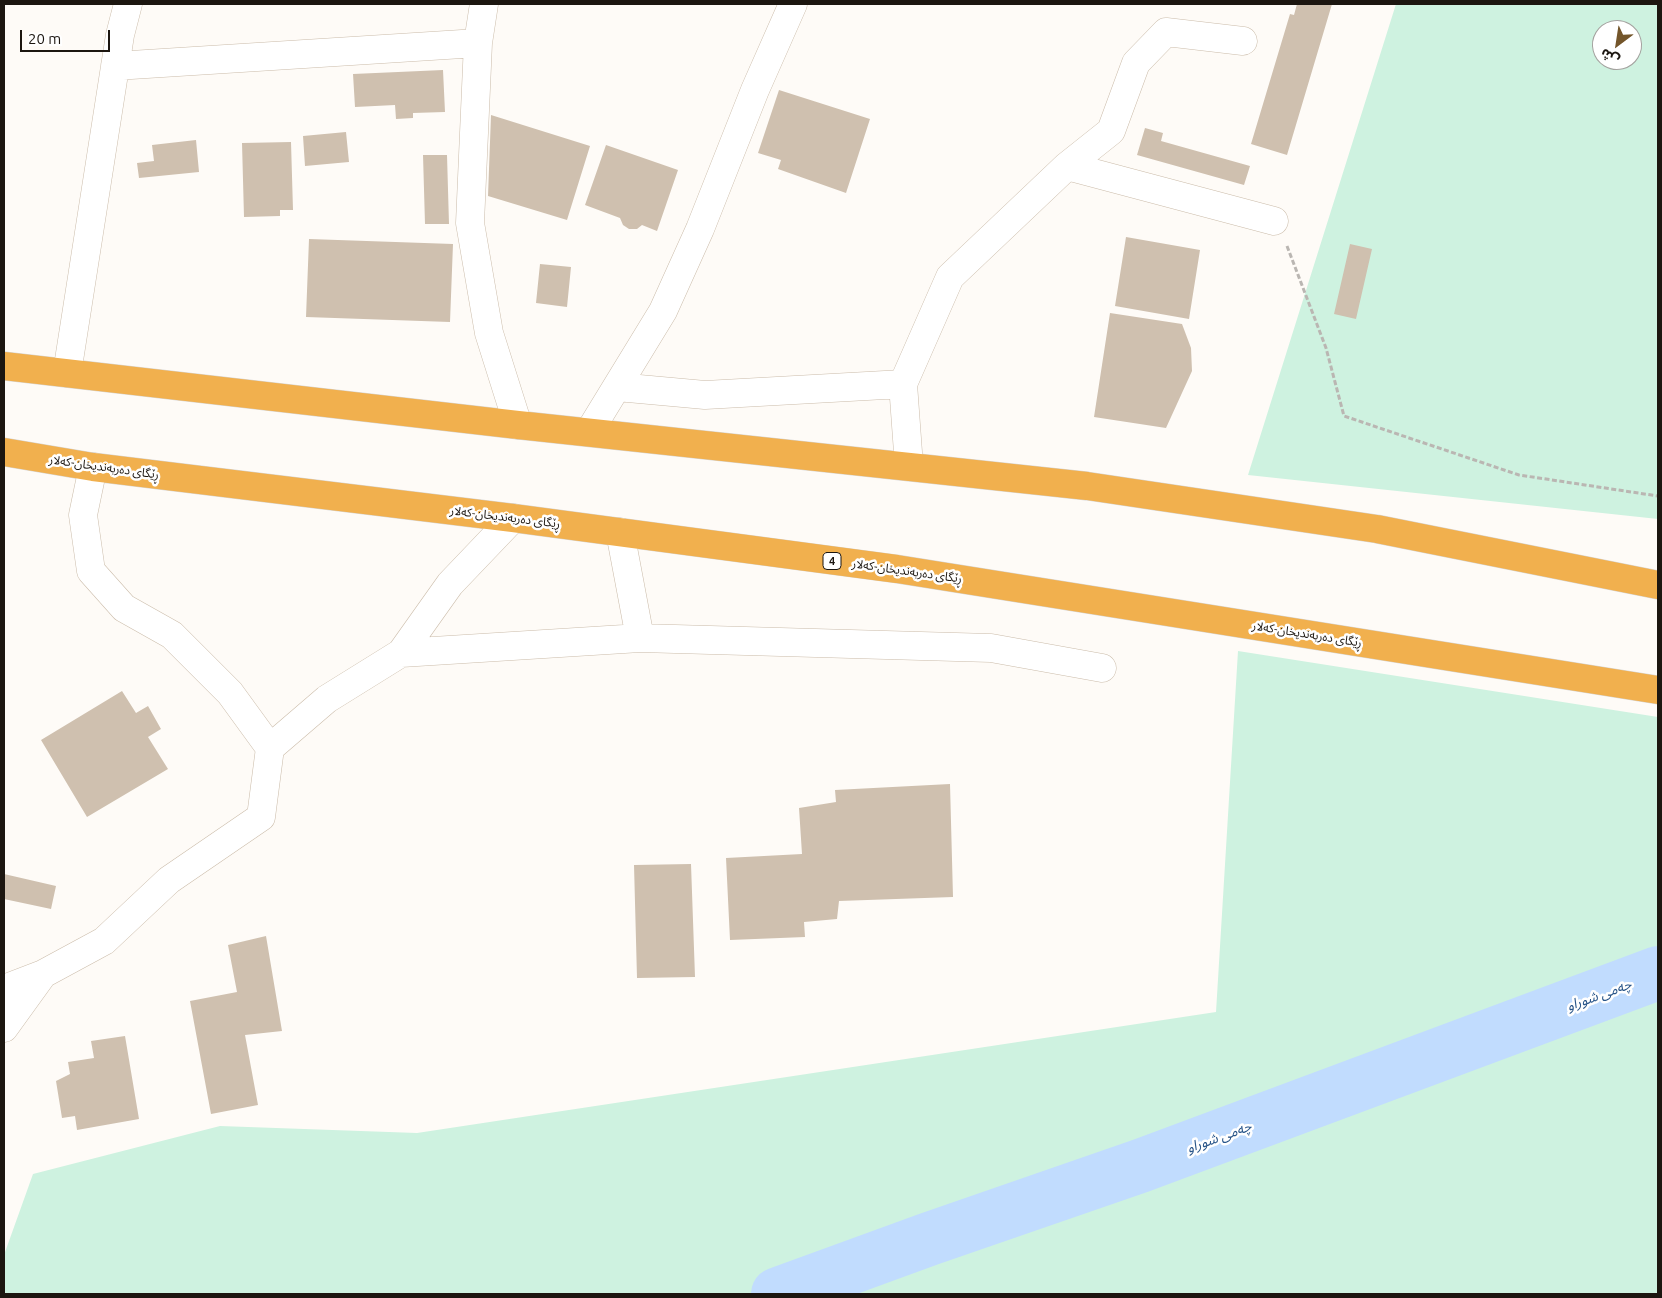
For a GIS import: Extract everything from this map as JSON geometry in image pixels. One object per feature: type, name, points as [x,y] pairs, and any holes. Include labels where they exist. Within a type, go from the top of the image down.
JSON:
[{"type":"highway","points":[[4,366],[518,425],[1087,486],[1377,529],[1658,585]]},
{"type":"highway","name":"ڕێگای دەربەندیخان-کەلار","points":[[4,452],[93,467],[513,518],[896,569],[1658,690]]},
{"type":"street","points":[[67,373],[115,66],[128,4]]},
{"type":"street","points":[[484,4],[478,43],[470,223],[489,333],[518,425]]},
{"type":"street","points":[[589,432],[663,311],[700,228],[758,82],[793,4]]},
{"type":"street","points":[[909,466],[903,384],[950,278],[1067,166],[1111,131],[1136,63],[1166,32],[1243,41]]},
{"type":"street","points":[[115,66],[478,43]]},
{"type":"street","points":[[1067,166],[1274,221]]},
{"type":"street","points":[[617,386],[705,395],[903,384]]},
{"type":"street","points":[[93,467],[83,515],[91,571],[124,608],[172,635],[230,693],[270,748]]},
{"type":"street","points":[[4,989],[43,974],[104,940],[169,880],[261,817],[270,748],[327,699],[401,653],[450,584],[513,518]]},
{"type":"street","points":[[620,532],[640,638]]},
{"type":"street","points":[[401,653],[640,638],[991,648],[1102,668]]},
{"type":"street","points":[[4,1028],[43,974]]},
{"type":"path","points":[[1274,221],[1290,253],[1326,348],[1344,416],[1519,475],[1658,496]]},
{"type":"green space","points":[[1396,4],[1658,4],[1658,519],[1248,475]]},
{"type":"green space","points":[[1238,651],[1658,717],[1658,1294],[4,1294],[4,1255],[33,1174],[220,1126],[417,1133],[1216,1012]]},
{"type":"building","points":[[1297,4],[1332,4],[1287,155],[1251,144],[1290,14],[1294,15]]},
{"type":"building","points":[[443,70],[445,112],[413,113],[413,118],[396,119],[395,105],[355,107],[353,74]]},
{"type":"building","points":[[779,90],[870,119],[846,193],[778,169],[781,160],[758,153]]},
{"type":"building","points":[[491,115],[590,146],[567,220],[488,196]]},
{"type":"building","points":[[1145,128],[1163,133],[1161,141],[1250,166],[1244,185],[1137,155]]},
{"type":"building","points":[[346,132],[349,162],[305,166],[303,136]]},
{"type":"building","points":[[196,140],[199,172],[139,178],[137,163],[154,161],[152,145]]},
{"type":"building","points":[[291,142],[293,210],[280,210],[280,216],[244,217],[242,143]]},
{"type":"building","points":[[606,145],[678,170],[657,231],[642,225],[637,229],[629,229],[623,225],[620,218],[585,205]]},
{"type":"building","points":[[423,155],[447,155],[449,224],[425,224]]},
{"type":"building","points":[[1126,237],[1200,250],[1189,319],[1115,306]]},
{"type":"building","points":[[309,239],[453,244],[450,322],[306,317]]},
{"type":"building","points":[[1350,244],[1372,249],[1356,319],[1334,314]]},
{"type":"building","points":[[540,264],[571,267],[567,307],[536,303]]},
{"type":"building","points":[[1110,313],[1182,324],[1191,348],[1192,371],[1166,428],[1094,417]]},
{"type":"building","points":[[122,691],[136,713],[148,706],[161,729],[148,737],[168,769],[87,817],[41,740]]},
{"type":"building","points":[[950,784],[953,897],[839,901],[837,919],[804,922],[805,937],[730,940],[726,858],[802,854],[799,808],[836,802],[835,790]]},
{"type":"building","points":[[691,864],[695,977],[637,978],[634,865]]},
{"type":"building","points":[[4,874],[56,886],[51,909],[4,899]]},
{"type":"building","points":[[266,936],[282,1031],[245,1035],[258,1105],[211,1114],[190,1001],[237,992],[228,945]]},
{"type":"building","points":[[125,1036],[139,1119],[77,1130],[75,1116],[62,1118],[56,1081],[70,1074],[68,1062],[94,1058],[91,1041]]},
{"type":"waterway","name":"چەمی شوراو","points":[[778,1294],[929,1239],[1140,1166],[1658,973]]}]
